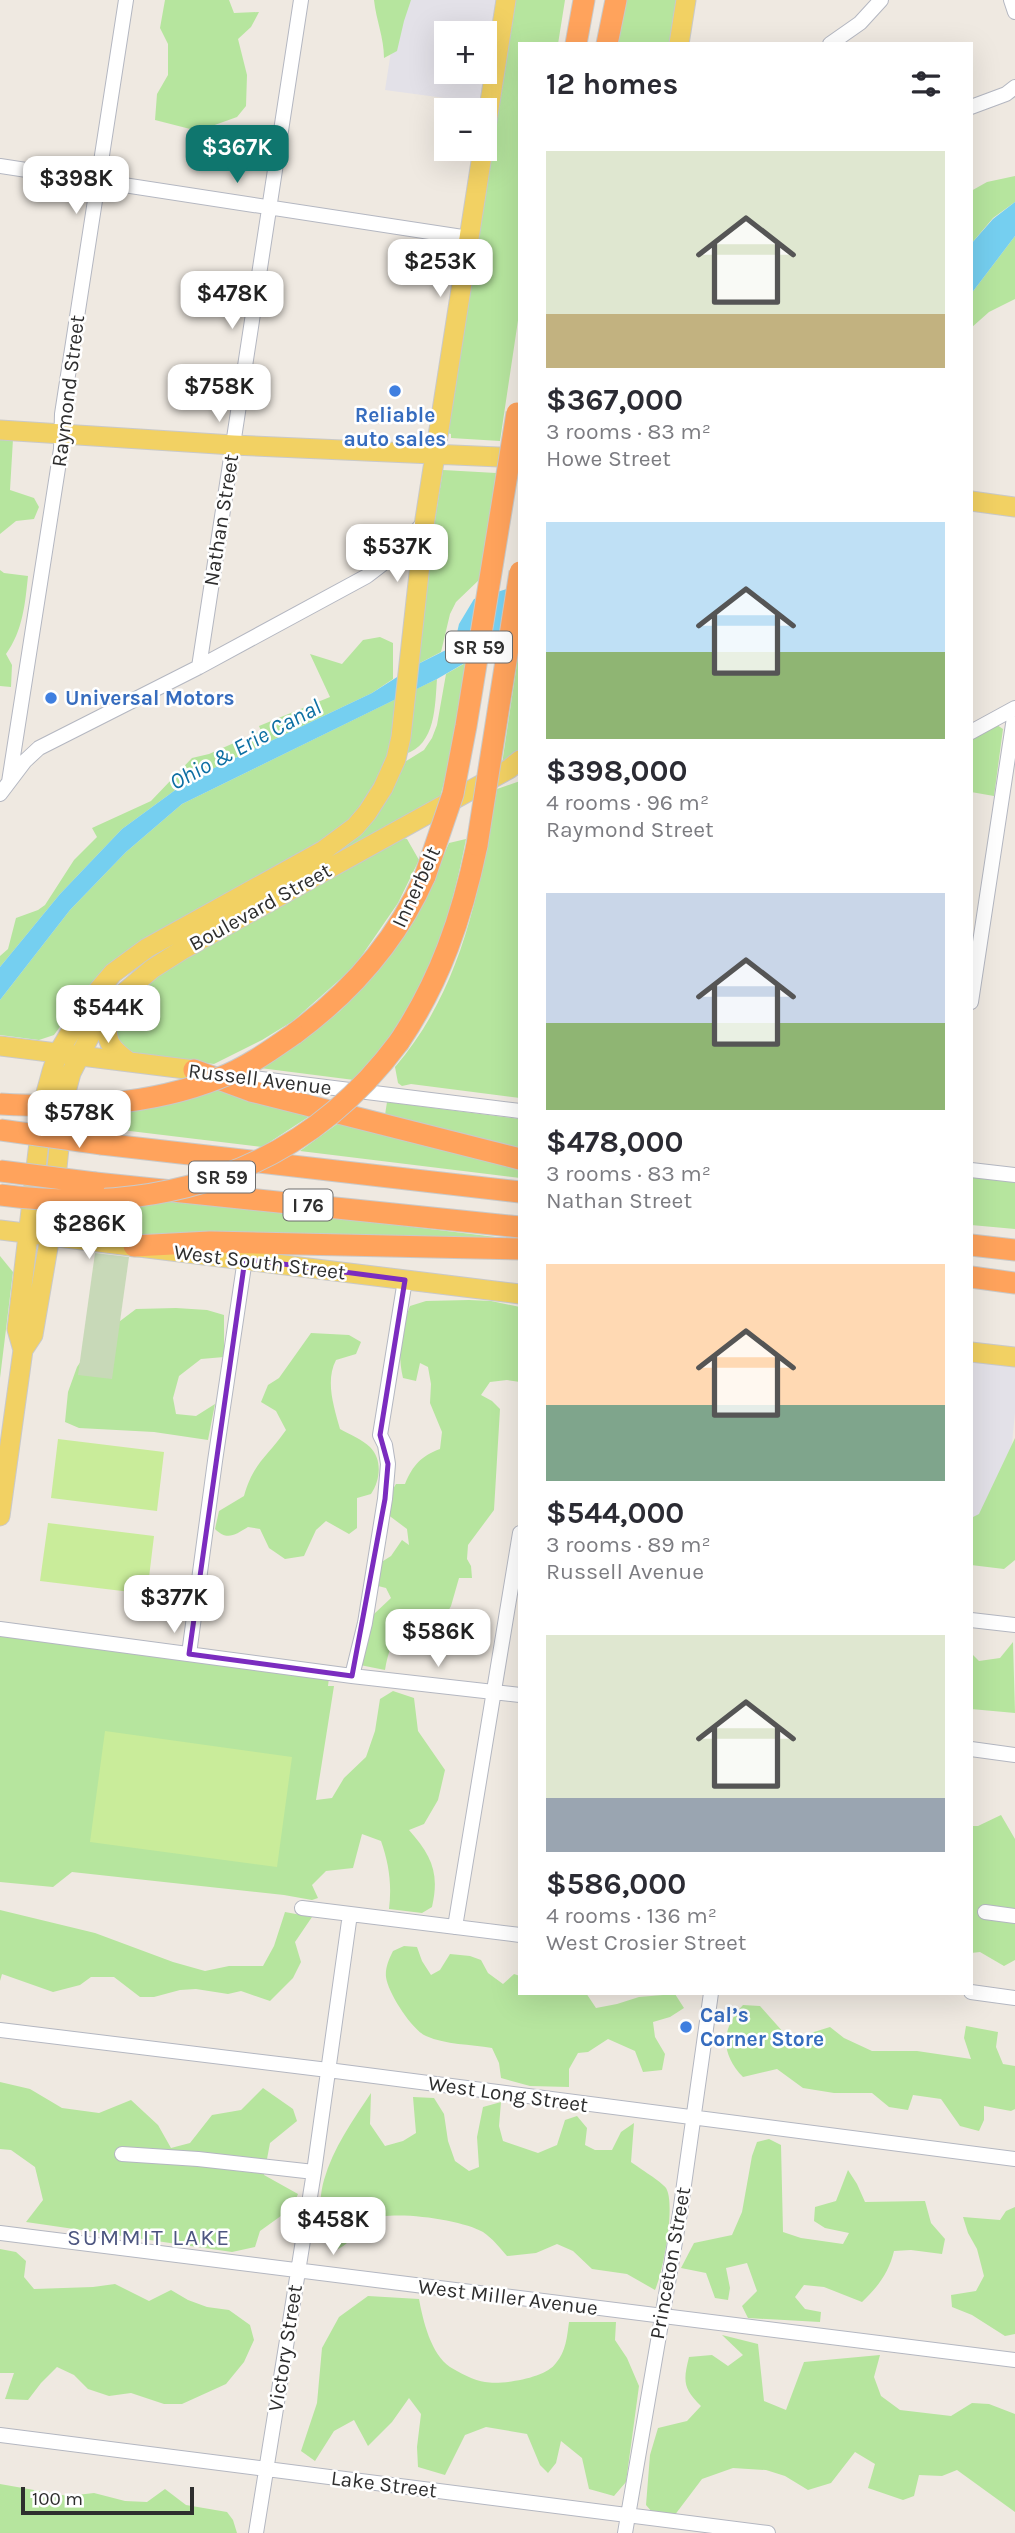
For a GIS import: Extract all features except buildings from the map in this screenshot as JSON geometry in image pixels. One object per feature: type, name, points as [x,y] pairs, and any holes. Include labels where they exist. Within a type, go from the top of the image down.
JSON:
[{"type":"highway","points":[[576,42],[584,0]]},
{"type":"highway","points":[[607,42],[616,0]]},
{"type":"highway","name":"Innerbelt","points":[[0,1104],[78,1106],[158,1096],[220,1078],[294,1034],[330,1006],[376,959],[404,918],[425,876],[453,794],[467,726],[518,405]]},
{"type":"highway","name":"Innerbelt","points":[[0,1195],[78,1201],[117,1199],[178,1189],[236,1172],[290,1143],[326,1118],[364,1083],[399,1042],[429,993],[452,940],[477,845],[518,585]]},
{"type":"highway","points":[[194,1070],[251,1091],[518,1158]]},
{"type":"highway","name":"I 76","points":[[0,1130],[518,1192]]},
{"type":"highway","name":"I 76","points":[[0,1171],[518,1227]]},
{"type":"highway","points":[[134,1246],[210,1242],[518,1249]]},
{"type":"highway","points":[[973,1245],[1013,1250]]},
{"type":"highway","points":[[973,1277],[1015,1283]]},
{"type":"main road","points":[[491,98],[506,0]]},
{"type":"main road","points":[[679,42],[685,0]]},
{"type":"main road","name":"Boulevard Street","points":[[23,1350],[17,1329],[44,1100],[58,1054],[90,1000],[122,966],[146,948],[324,850],[355,827],[367,813],[392,772],[401,737],[425,519],[481,161]]},
{"type":"main road","points":[[0,430],[233,445],[518,458]]},
{"type":"main road","points":[[973,501],[1015,507]]},
{"type":"main road","name":"Boulevard Street","points":[[23,1350],[33,1335],[50,1236],[64,1099],[78,1056],[106,1013],[134,984],[182,950],[516,765]]},
{"type":"main road","points":[[106,1013],[108,1043],[112,1050],[130,1063]]},
{"type":"main road","name":"Russell Avenue","points":[[7,1047],[194,1070]]},
{"type":"main road","name":"West South Street","points":[[0,1230],[518,1294]]},
{"type":"main road","points":[[0,1516],[23,1350]]},
{"type":"main road","points":[[973,1352],[1015,1357]]},
{"type":"street","name":"Raymond Street","points":[[5,788],[62,435],[62,414],[126,0]]},
{"type":"street","name":"Nathan Street","points":[[199,667],[300,0]]},
{"type":"street","points":[[833,42],[860,23],[881,0]]},
{"type":"street","points":[[1011,0],[1015,12]]},
{"type":"street","points":[[973,106],[1006,94],[1015,87]]},
{"type":"street","points":[[0,166],[469,238]]},
{"type":"street","points":[[5,788],[39,748],[199,667],[367,576],[397,553],[425,519]]},
{"type":"street","points":[[973,731],[1015,710]]},
{"type":"street","points":[[973,989],[1015,710]]},
{"type":"street","name":"Russell Avenue","points":[[194,1070],[518,1111]]},
{"type":"street","points":[[973,1170],[1015,1175]]},
{"type":"street","points":[[189,1654],[245,1259]]},
{"type":"street","points":[[352,1676],[365,1623],[385,1499],[388,1464],[385,1445],[380,1435],[405,1280]]},
{"type":"street","points":[[456,1927],[518,1545]]},
{"type":"street","points":[[973,1620],[1015,1625]]},
{"type":"street","points":[[0,1629],[352,1676],[518,1695]]},
{"type":"street","points":[[973,1749],[1015,1755]]},
{"type":"street","points":[[302,1908],[518,1936]]},
{"type":"street","points":[[985,1912],[1015,1916]]},
{"type":"street","name":"Victory Street","points":[[256,2533],[314,2172],[350,1914]]},
{"type":"street","points":[[973,1992],[1015,1998]]},
{"type":"street","name":"Princeton Street","points":[[625,2533],[694,2119],[710,1995]]},
{"type":"street","name":"West Long Street","points":[[0,2030],[1015,2159]]},
{"type":"street","points":[[122,2154],[198,2159],[314,2172]]},
{"type":"street","name":"West Miller Avenue","points":[[0,2233],[1015,2360]]},
{"type":"street","name":"Lake Street","points":[[0,2435],[768,2533]]},
{"type":"highlighted area","points":[[245,1259],[405,1280],[380,1435],[388,1464],[385,1499],[352,1676],[189,1654]]},
{"type":"shaded area","points":[[399,0],[506,0],[497,55],[497,21],[434,21],[434,84],[492,84],[490,98],[444,98],[385,90]]},
{"type":"shaded area","points":[[973,1355],[1015,1360],[1015,1413],[1003,1533],[973,1533]]},
{"type":"green space","points":[[165,0],[229,0],[234,13],[259,12],[251,27],[238,39],[247,75],[246,106],[237,117],[198,131],[155,120],[157,94],[168,75],[168,44],[160,28]]},
{"type":"green space","points":[[374,0],[411,0],[397,51],[384,58],[383,43]]},
{"type":"green space","points":[[515,0],[565,0],[558,42],[518,42],[518,320],[500,441],[451,438],[451,434],[447,433],[490,161],[497,161],[497,115]]},
{"type":"green space","points":[[625,0],[678,0],[672,42],[616,42]]},
{"type":"green space","points":[[1015,176],[1015,202],[993,218],[973,242],[973,190],[987,182]]},
{"type":"green space","points":[[1015,236],[1015,299],[989,312],[973,326],[973,291]]},
{"type":"green space","points":[[0,439],[13,439],[10,490],[34,498],[39,507],[34,519],[16,521],[0,534]]},
{"type":"green space","points":[[443,470],[496,473],[480,579],[456,602],[450,614],[441,652],[416,665],[422,600]]},
{"type":"green space","points":[[0,570],[28,576],[20,626],[6,654],[12,665],[11,687],[0,686]]},
{"type":"green space","points":[[380,637],[393,643],[393,679],[372,693],[189,780],[122,829],[60,894],[0,967],[0,956],[8,949],[16,918],[45,905],[74,860],[97,837],[92,828],[151,801],[192,758],[209,754],[261,731],[259,726],[330,697],[310,654],[342,664],[363,640]]},
{"type":"green space","points":[[518,656],[518,752],[502,764]]},
{"type":"green space","points":[[467,662],[454,746],[439,801],[326,860],[403,763],[424,750],[437,725],[446,674]]},
{"type":"green space","points":[[437,679],[434,712],[428,733],[423,742],[405,754],[414,690]]},
{"type":"green space","points":[[396,699],[394,738],[380,776],[358,813],[320,841],[137,943],[108,965],[89,986],[54,1035],[39,1040],[0,1035],[0,1000],[70,910],[126,852],[182,804]]},
{"type":"green space","points":[[997,725],[1003,729],[994,796],[973,792],[973,737]]},
{"type":"green space","points":[[518,782],[518,1098],[411,1084],[402,1086],[398,1083],[395,1067],[437,1004],[465,936],[475,900],[497,789]]},
{"type":"green space","points":[[398,837],[407,839],[419,860],[398,903],[354,967],[293,1021],[214,1064],[121,1051],[112,1029],[122,1006],[147,980]]},
{"type":"green space","points":[[466,839],[448,914],[421,986],[390,1037],[354,1080],[260,1068],[340,1011],[362,988],[419,911],[449,843]]},
{"type":"green space","points":[[220,1086],[316,1112],[262,1147],[72,1124],[72,1115]]},
{"type":"green space","points":[[387,1102],[518,1119],[518,1149],[385,1115]]},
{"type":"green space","points":[[344,1119],[518,1162],[518,1178],[300,1151]]},
{"type":"green space","points":[[973,1176],[1015,1181],[1015,1229],[973,1225]]},
{"type":"green space","points":[[185,1199],[518,1240],[128,1235],[79,1227],[58,1220],[58,1209],[108,1209]]},
{"type":"green space","points":[[95,1253],[129,1257],[112,1379],[78,1375]]},
{"type":"green space","points":[[0,1256],[13,1272],[0,1378]]},
{"type":"green space","points":[[426,1301],[491,1301],[518,1307],[518,1382],[490,1382],[481,1395],[500,1409],[494,1510],[468,1545],[467,1559],[472,1578],[459,1578],[451,1606],[442,1622],[417,1623],[401,1631],[391,1646],[385,1670],[360,1665],[369,1624],[374,1614],[391,1598],[386,1588],[378,1586],[380,1563],[391,1556],[402,1540],[409,1545],[407,1529],[387,1514],[390,1494],[396,1484],[405,1484],[418,1462],[440,1449],[442,1432],[430,1403],[428,1367],[420,1363],[416,1381],[403,1378],[401,1369],[402,1332],[410,1306]]},
{"type":"green space","points":[[136,1309],[207,1310],[224,1315],[224,1357],[201,1359],[179,1376],[173,1398],[176,1414],[196,1416],[215,1404],[208,1440],[154,1432],[79,1428],[65,1422],[68,1392],[77,1367],[95,1340]]},
{"type":"green space","points":[[311,1333],[349,1335],[361,1342],[356,1354],[336,1360],[331,1377],[332,1394],[340,1429],[374,1452],[378,1477],[371,1494],[357,1498],[357,1528],[349,1534],[326,1521],[316,1530],[304,1556],[285,1559],[269,1548],[260,1529],[248,1527],[227,1536],[215,1529],[219,1511],[244,1496],[256,1467],[286,1430],[276,1411],[261,1402],[268,1385],[279,1378]]},
{"type":"green space","points":[[1015,1438],[1015,1560],[1004,1569],[973,1565],[973,1517],[979,1514]]},
{"type":"green space","points":[[58,1439],[164,1452],[157,1511],[51,1498]]},
{"type":"green space","points":[[48,1523],[154,1536],[147,1594],[40,1581]]},
{"type":"green space","points":[[0,1634],[329,1678],[328,1686],[334,1686],[316,1800],[332,1798],[344,1778],[366,1757],[375,1731],[380,1699],[393,1691],[414,1698],[418,1731],[445,1770],[438,1800],[424,1824],[409,1830],[432,1865],[435,1884],[432,1907],[422,1913],[389,1909],[389,1874],[381,1841],[362,1834],[353,1868],[326,1871],[312,1885],[318,1898],[312,1900],[72,1872],[53,1887],[0,1882]]},
{"type":"green space","points":[[1013,1642],[1015,1713],[973,1709],[973,1655],[979,1661],[1000,1658]]},
{"type":"green space","points":[[105,1731],[292,1757],[277,1867],[90,1842]]},
{"type":"green space","points":[[1001,1815],[1015,1839],[1015,1960],[1004,1966],[980,1952],[973,1953],[973,1826]]},
{"type":"green space","points":[[0,1910],[95,1933],[205,1971],[229,1966],[263,1966],[274,1946],[285,1912],[312,1917],[295,1942],[301,1962],[293,1978],[270,2001],[241,1991],[228,1994],[196,1989],[140,1997],[114,1977],[91,1977],[80,1985],[53,1992],[2,1974],[0,1981]]},
{"type":"green space","points":[[404,1946],[417,1947],[431,1975],[440,1970],[450,1954],[470,1956],[481,1960],[488,1973],[503,1984],[514,1974],[518,1975],[518,1995],[587,1995],[596,2008],[639,1997],[676,1995],[684,2008],[670,2017],[653,2022],[655,2037],[665,2054],[662,2070],[643,2072],[635,2051],[608,2039],[588,2052],[578,2053],[569,2069],[569,2087],[530,2086],[501,2078],[499,2063],[492,2048],[450,2043],[420,2032],[396,2001],[388,1984],[387,1967],[393,1951]]},
{"type":"green space","points":[[743,2005],[760,2006],[784,2033],[798,2037],[830,2027],[844,2038],[872,2051],[917,2051],[971,2059],[964,2038],[966,2026],[998,2032],[996,2047],[1003,2064],[1015,2066],[1015,2109],[1011,2111],[984,2106],[984,2120],[979,2131],[960,2126],[941,2099],[913,2095],[908,2110],[889,2107],[872,2093],[834,2093],[803,2088],[777,2069],[743,2077],[730,2059],[726,2041],[730,2023]]},
{"type":"green space","points":[[0,2082],[30,2089],[62,2108],[99,2113],[131,2100],[158,2125],[171,2148],[190,2143],[212,2115],[241,2110],[263,2088],[293,2109],[297,2121],[270,2143],[264,2175],[298,2194],[292,2208],[260,2231],[255,2247],[232,2252],[26,2222],[43,2200],[35,2167],[11,2150],[0,2149]]},
{"type":"green space","points":[[371,2093],[370,2124],[385,2146],[403,2141],[416,2133],[413,2097],[434,2098],[444,2114],[448,2141],[455,2161],[469,2171],[479,2167],[477,2137],[483,2107],[501,2102],[499,2126],[503,2141],[538,2153],[557,2145],[565,2120],[577,2116],[587,2128],[585,2145],[595,2150],[612,2150],[621,2132],[634,2123],[631,2162],[664,2185],[669,2196],[667,2239],[655,2290],[627,2274],[592,2269],[573,2251],[557,2244],[536,2253],[507,2256],[483,2232],[427,2217],[394,2216],[370,2220],[338,2249],[320,2234],[322,2186],[338,2146]]},
{"type":"green space","points":[[769,2139],[781,2145],[783,2232],[801,2238],[843,2244],[849,2233],[825,2228],[814,2221],[815,2207],[836,2201],[848,2170],[865,2202],[925,2201],[931,2223],[945,2239],[942,2254],[894,2251],[882,2279],[862,2302],[824,2287],[804,2285],[795,2297],[805,2309],[821,2312],[820,2322],[748,2318],[742,2306],[757,2291],[747,2263],[726,2268],[730,2288],[728,2300],[715,2298],[706,2273],[681,2268],[694,2243],[732,2235],[742,2212],[757,2142]]},
{"type":"green space","points":[[1015,2207],[1015,2334],[1005,2336],[972,2315],[952,2307],[951,2295],[976,2291],[984,2276],[977,2249],[963,2217],[1000,2220],[1006,2211]]},
{"type":"green space","points":[[0,2249],[16,2252],[26,2261],[24,2277],[34,2289],[115,2284],[149,2301],[171,2290],[207,2307],[229,2310],[250,2325],[254,2340],[244,2362],[226,2384],[182,2404],[164,2404],[131,2393],[109,2396],[88,2389],[74,2375],[57,2367],[28,2400],[5,2399],[14,2373],[0,2373]]},
{"type":"green space","points":[[368,2296],[419,2299],[429,2336],[443,2361],[462,2374],[485,2382],[524,2379],[551,2368],[564,2349],[569,2322],[616,2322],[615,2340],[627,2358],[639,2386],[626,2482],[614,2496],[589,2489],[582,2458],[561,2441],[556,2463],[548,2473],[540,2465],[527,2434],[486,2427],[465,2435],[445,2475],[418,2467],[417,2447],[421,2414],[409,2398],[392,2422],[368,2446],[354,2420],[334,2431],[315,2461],[301,2451],[317,2403],[322,2348],[339,2317]]},
{"type":"green space","points":[[722,2335],[758,2344],[764,2401],[786,2410],[804,2362],[880,2355],[874,2377],[881,2396],[900,2410],[951,2416],[972,2403],[989,2404],[1015,2414],[1015,2512],[957,2470],[942,2476],[919,2475],[914,2496],[903,2500],[868,2488],[875,2464],[855,2452],[831,2483],[808,2490],[785,2476],[766,2470],[733,2468],[702,2479],[671,2520],[652,2512],[646,2505],[650,2455],[658,2428],[687,2421],[701,2406],[686,2384],[689,2357],[712,2355],[728,2366],[743,2355]]},
{"type":"green space","points":[[0,2484],[68,2496],[94,2493],[125,2501],[147,2502],[165,2489],[186,2505],[227,2512],[237,2533],[0,2533]]},
{"type":"water","points":[[1015,202],[1015,236],[973,291],[973,242],[993,219]]},
{"type":"water","points":[[518,586],[518,632],[437,679],[182,804],[126,852],[70,910],[0,1000],[0,967],[60,894],[122,829],[189,780],[372,693],[416,665],[454,646],[459,624],[474,599]]},
{"type":"place","name":"Reliable auto sales","points":[[395,391]]},
{"type":"place","name":"Universal Motors","points":[[51,698]]},
{"type":"place","name":"Cal’s Corner Store","points":[[686,2027]]},
{"type":"district","name":"SUMMIT LAKE","points":[[149,2237]]},
{"type":"water label","name":"Ohio & Erie Canal","points":[[245,744]]}]
